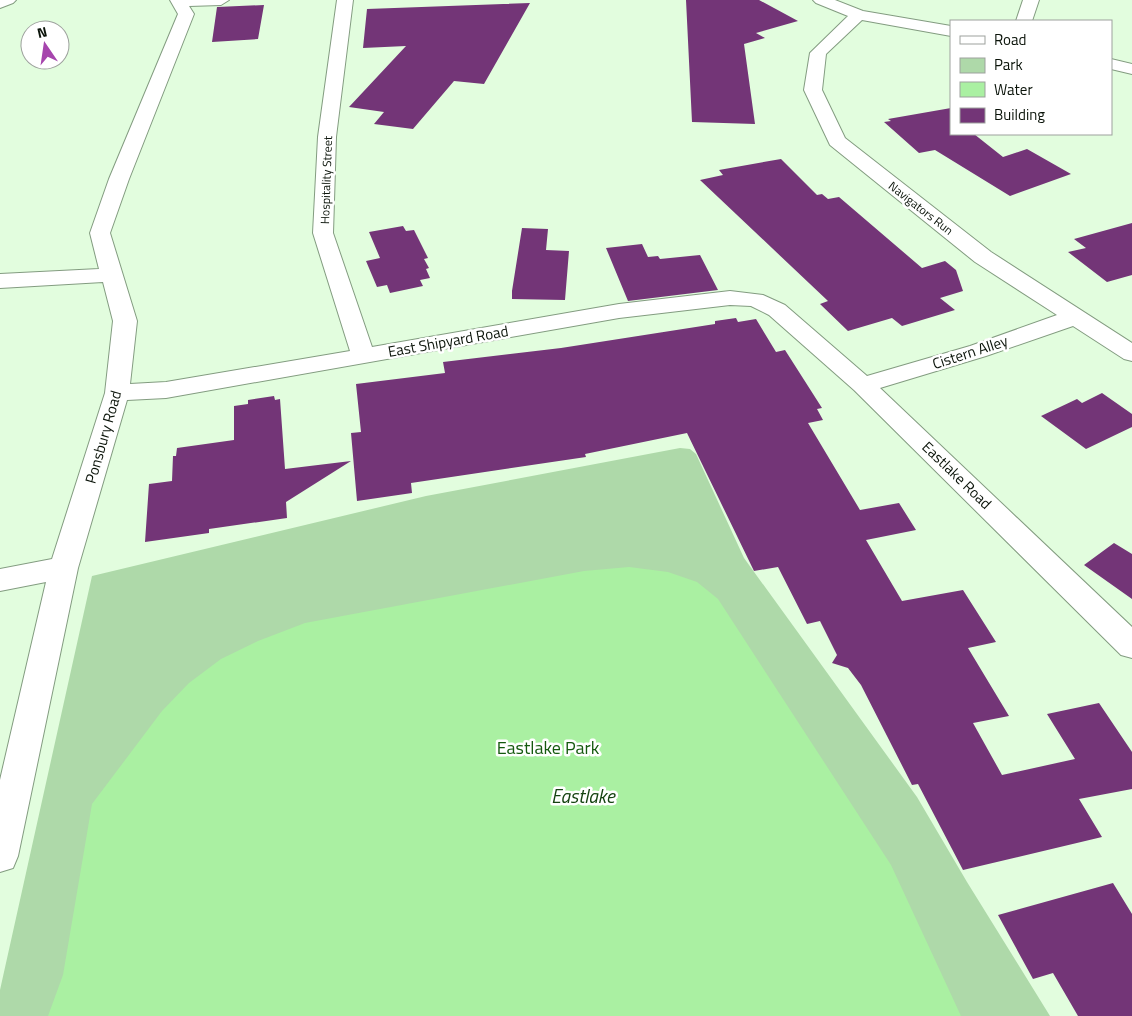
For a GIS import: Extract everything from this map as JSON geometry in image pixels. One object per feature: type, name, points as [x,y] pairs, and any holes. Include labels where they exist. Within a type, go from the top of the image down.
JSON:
[{"type":"street","points":[[0,3],[8,0]]},
{"type":"street","points":[[179,1],[221,0]]},
{"type":"street","name":"Hospitality Street","points":[[344,0],[334,63],[327,137],[323,233],[364,355]]},
{"type":"street","points":[[821,0],[859,15],[950,31]]},
{"type":"street","points":[[1024,20],[1031,0]]},
{"type":"street","name":"Ponsbury Road","points":[[0,856],[64,568],[117,392],[125,321],[100,233],[119,179],[186,14],[179,1]]},
{"type":"street","name":"Navigators Run","points":[[859,15],[818,53],[812,90],[837,141],[983,257],[1132,354]]},
{"type":"street","points":[[1112,64],[1132,69]]},
{"type":"street","points":[[0,281],[113,275]]},
{"type":"street","name":"East Shipyard Road","points":[[117,392],[166,390],[619,311],[730,298],[755,300],[777,310]]},
{"type":"street","name":"Eastlake Road","points":[[777,310],[863,385],[1132,646]]},
{"type":"street","name":"Cistern Alley","points":[[863,385],[978,351],[1074,316]]},
{"type":"street","points":[[0,580],[64,568]]},
{"type":"green space","name":"Eastlake","points":[[680,448],[690,449],[696,454],[744,558],[917,797],[1050,1016],[0,1016],[0,990],[92,576],[426,496]]},
{"type":"water","name":"Eastlake","points":[[629,567],[668,572],[697,582],[718,599],[891,865],[961,1016],[48,1016],[63,975],[92,804],[162,711],[189,683],[221,659],[258,641],[305,623],[584,571]]},
{"type":"building","points":[[686,0],[759,0],[798,21],[756,33],[765,38],[744,44],[755,124],[692,122]]},
{"type":"building","points":[[530,3],[484,84],[454,81],[413,129],[374,124],[384,112],[349,107],[406,46],[363,48],[367,9]]},
{"type":"building","points":[[264,5],[258,39],[212,42],[217,7]]},
{"type":"building","points":[[950,108],[950,135],[975,135],[1003,157],[1027,149],[1071,174],[1010,196],[935,150],[919,153],[884,122],[891,121],[888,119]]},
{"type":"building","points":[[781,159],[817,195],[822,194],[828,199],[839,197],[922,268],[945,261],[956,270],[963,291],[940,298],[955,310],[902,326],[892,318],[848,331],[820,304],[828,301],[700,180],[723,175],[719,170]]},
{"type":"building","points":[[1132,223],[1132,275],[1107,282],[1068,252],[1086,248],[1074,239]]},
{"type":"building","points":[[403,226],[406,231],[414,230],[428,258],[424,259],[429,268],[426,269],[430,278],[420,280],[423,286],[390,293],[387,285],[377,287],[366,261],[380,258],[369,232]]},
{"type":"building","points":[[522,228],[548,229],[546,250],[569,251],[565,300],[512,299]]},
{"type":"building","points":[[642,244],[648,257],[658,256],[660,259],[700,255],[718,290],[628,301],[606,248]]},
{"type":"building","points":[[736,318],[738,322],[756,319],[776,352],[785,350],[822,408],[817,409],[823,420],[808,423],[860,510],[899,503],[916,530],[866,540],[902,601],[963,590],[996,642],[968,648],[1009,716],[973,723],[1002,775],[1075,759],[1047,714],[1099,703],[1132,752],[1132,789],[1079,799],[1102,837],[963,870],[918,784],[912,785],[861,685],[848,668],[832,663],[837,655],[820,621],[807,624],[778,567],[754,571],[687,433],[585,454],[586,457],[411,483],[412,493],[357,501],[351,433],[361,432],[356,384],[445,373],[443,362],[561,348],[715,324],[715,321]]},
{"type":"building","points":[[1102,393],[1132,414],[1132,427],[1086,449],[1041,416],[1077,399],[1082,403]]},
{"type":"building","points":[[274,396],[275,400],[280,399],[285,469],[351,461],[286,502],[287,518],[209,529],[209,533],[145,542],[149,484],[172,481],[173,456],[176,456],[177,448],[234,440],[234,406],[248,404],[248,400]]},
{"type":"building","points":[[1114,543],[1132,554],[1132,599],[1084,565]]},
{"type":"building","points":[[1113,883],[1132,914],[1132,1016],[1078,1016],[1053,973],[1033,979],[998,915]]},
{"type":"park label","name":"Eastlake Park","points":[[548,747]]}]
